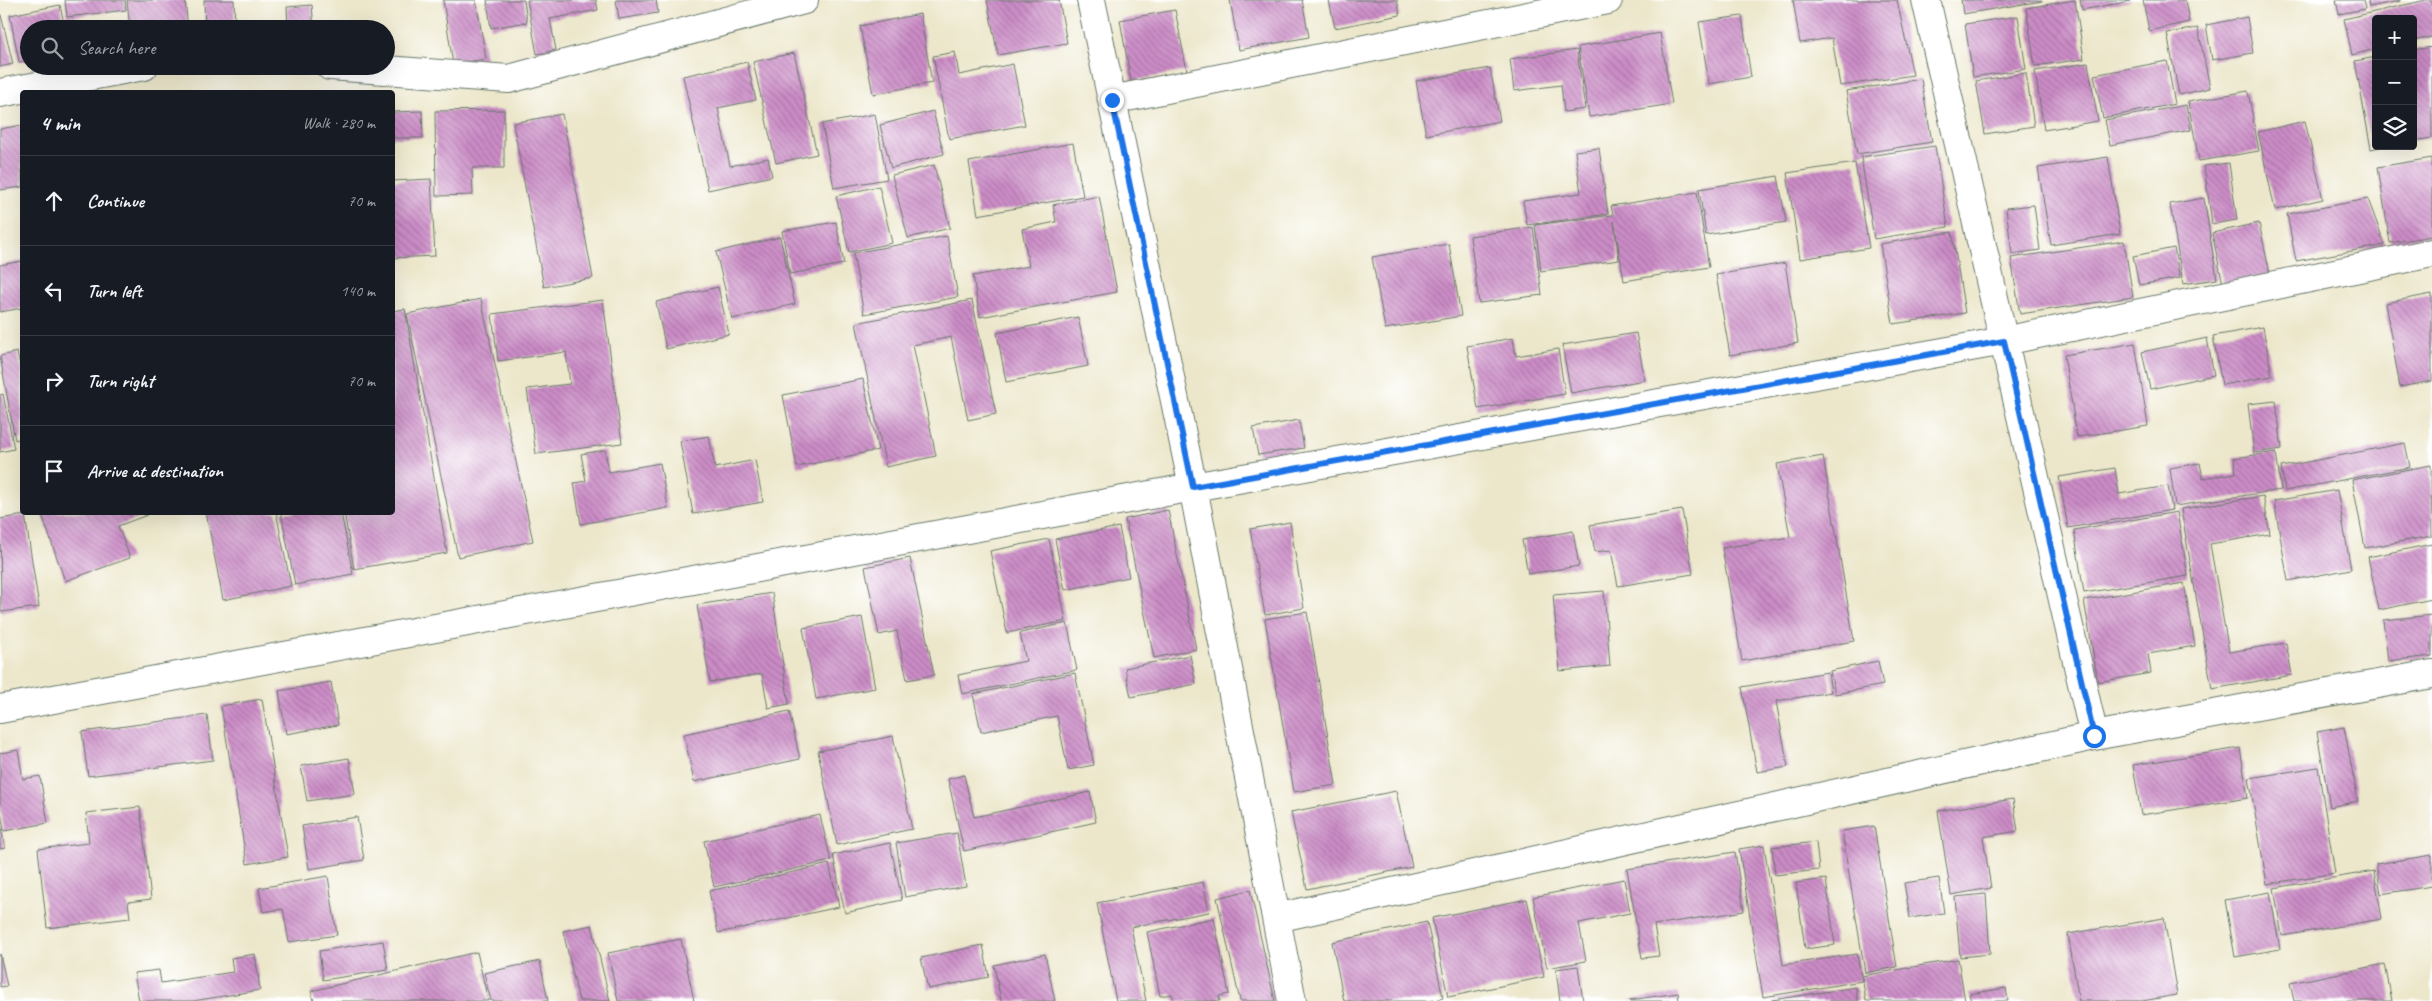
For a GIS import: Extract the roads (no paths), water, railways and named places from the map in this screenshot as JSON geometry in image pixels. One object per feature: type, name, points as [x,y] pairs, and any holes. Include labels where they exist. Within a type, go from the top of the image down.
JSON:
[{"type":"street","points":[[395,71],[510,79],[804,0]]},
{"type":"street","points":[[1091,0],[1193,487],[1292,1001]]},
{"type":"street","points":[[1112,100],[1608,0]]},
{"type":"street","points":[[1926,0],[2094,736]]},
{"type":"street","points":[[0,93],[96,75]]},
{"type":"street","points":[[0,709],[1193,487],[2004,341],[2432,253]]},
{"type":"street","points":[[1276,918],[2094,736],[2432,674]]}]
